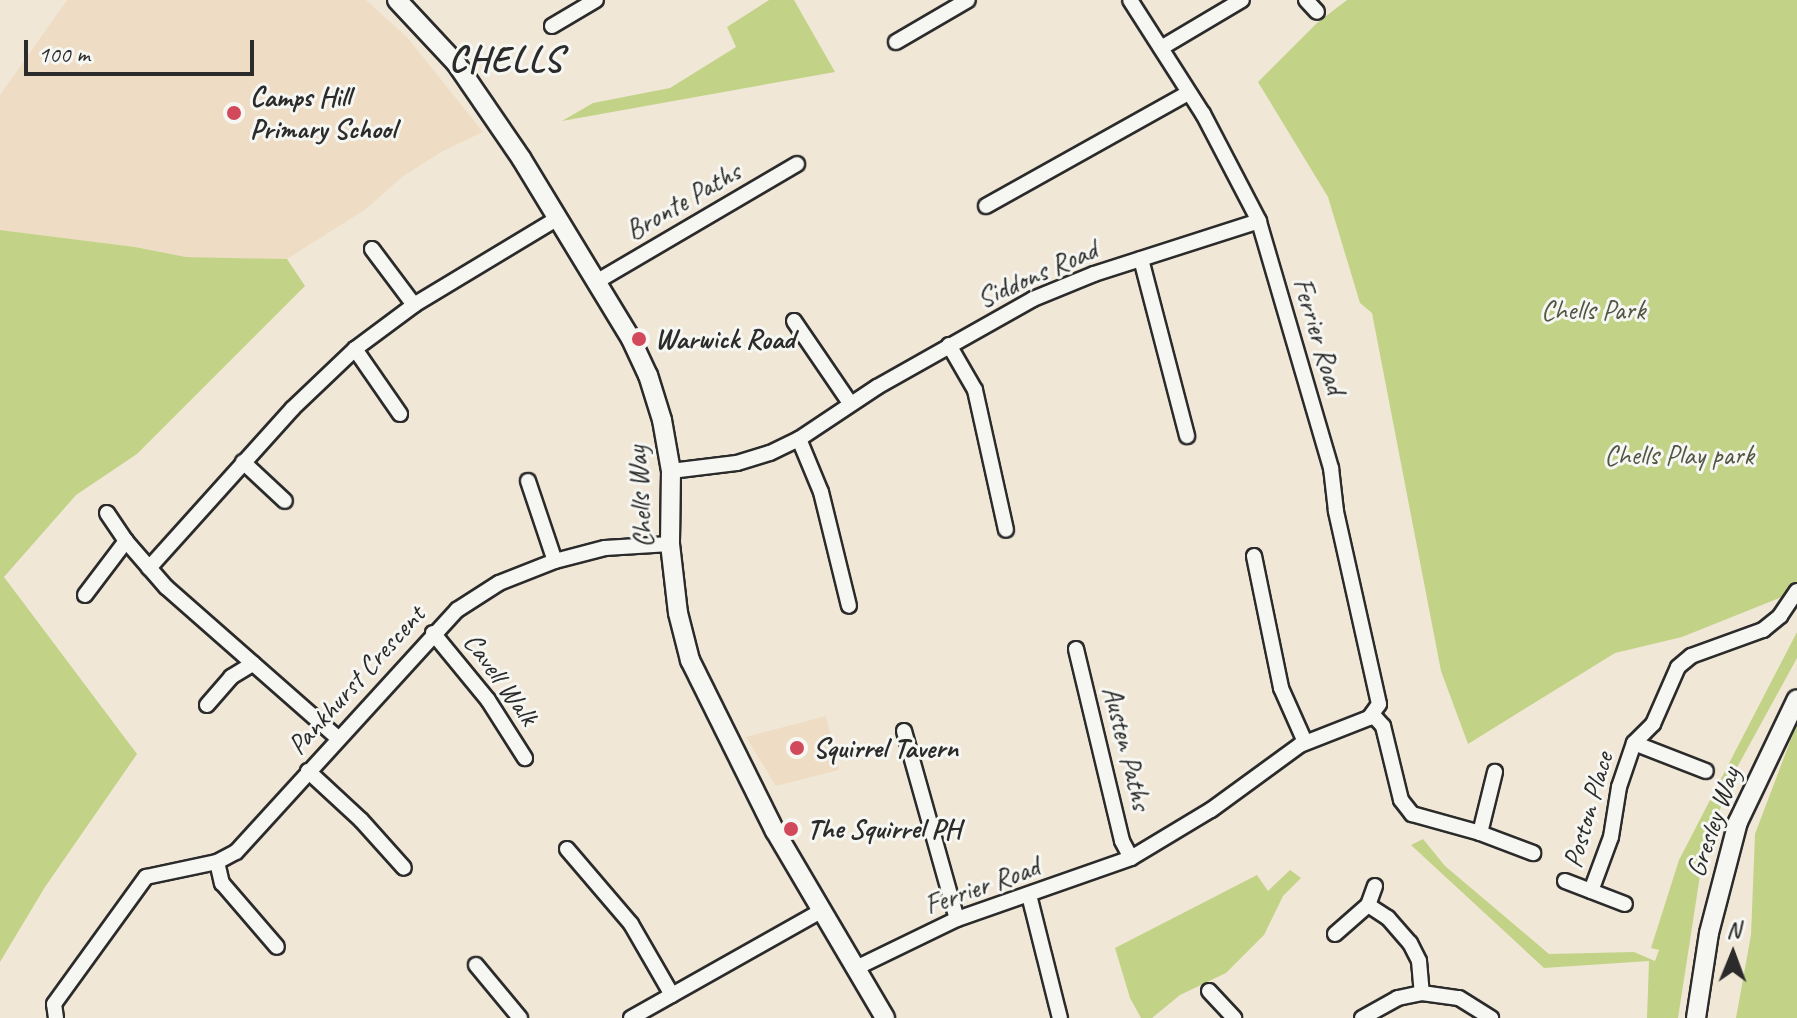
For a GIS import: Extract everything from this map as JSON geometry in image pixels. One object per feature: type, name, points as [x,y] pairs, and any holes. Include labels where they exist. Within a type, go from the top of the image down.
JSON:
[{"type":"street","name":"Chells Way","points":[[399,0],[456,63],[558,218],[631,339],[648,375],[671,471],[670,544],[678,613],[690,660],[769,820],[821,911],[858,967],[885,1018]]},
{"type":"street","points":[[552,26],[596,0]]},
{"type":"street","points":[[896,42],[968,0]]},
{"type":"street","name":"Ferrier Road","points":[[858,967],[957,919],[1131,858],[1211,810],[1305,742],[1373,715],[1379,704],[1341,535],[1331,468],[1259,221],[1203,114],[1130,0]]},
{"type":"street","points":[[1161,48],[1242,0]]},
{"type":"street","points":[[1306,0],[1317,12]]},
{"type":"street","points":[[986,206],[1188,93]]},
{"type":"street","name":"Bronte Paths","points":[[596,282],[797,164]]},
{"type":"street","points":[[149,568],[243,462],[355,349],[414,305],[558,218]]},
{"type":"street","name":"Siddons Road","points":[[671,471],[737,463],[799,439],[850,403],[1033,299],[1141,259],[1259,221]]},
{"type":"street","points":[[372,249],[414,305]]},
{"type":"street","points":[[1141,259],[1187,436]]},
{"type":"street","points":[[794,321],[850,403]]},
{"type":"street","points":[[949,345],[975,390],[1006,530]]},
{"type":"street","points":[[355,349],[400,414]]},
{"type":"street","points":[[799,439],[821,492],[849,606]]},
{"type":"street","points":[[243,462],[285,501]]},
{"type":"street","points":[[528,481],[555,561]]},
{"type":"street","points":[[107,513],[149,568],[338,738]]},
{"type":"street","points":[[85,595],[126,541]]},
{"type":"street","name":"Pankhurst Crescent","points":[[56,1018],[54,1004],[146,877],[181,867],[217,862],[243,845],[457,610],[499,583],[555,561],[605,548],[670,544]]},
{"type":"street","points":[[1254,556],[1281,688],[1305,742]]},
{"type":"street","name":"Poston Place","points":[[1591,891],[1611,837],[1619,787],[1634,743],[1653,724],[1674,675],[1684,661],[1763,630],[1780,616],[1797,591]]},
{"type":"street","name":"Cavell Walk","points":[[433,633],[488,700],[525,758]]},
{"type":"street","name":"Austen Paths","points":[[1076,649],[1122,841],[1131,858]]},
{"type":"street","points":[[207,705],[231,677],[253,664]]},
{"type":"street","name":"Gresley Way","points":[[1696,1018],[1709,933],[1738,822],[1797,699]]},
{"type":"street","name":"Ferrier Road","points":[[1373,715],[1383,726],[1401,800],[1412,814],[1480,833]]},
{"type":"street","points":[[904,731],[957,919]]},
{"type":"street","name":"Poston Place","points":[[1634,743],[1706,771]]},
{"type":"street","points":[[308,771],[361,820],[404,868]]},
{"type":"street","points":[[1495,772],[1480,833],[1533,853]]},
{"type":"street","points":[[567,849],[631,924],[672,995]]},
{"type":"street","points":[[217,862],[222,883],[277,947]]},
{"type":"street","name":"Poston Place","points":[[1565,881],[1625,904]]},
{"type":"street","points":[[1335,934],[1368,905],[1375,886]]},
{"type":"street","points":[[1029,895],[1060,1018]]},
{"type":"street","points":[[1368,905],[1388,918],[1410,943],[1422,971],[1422,993]]},
{"type":"street","points":[[631,1018],[821,911]]},
{"type":"street","points":[[476,965],[520,1018]]},
{"type":"street","points":[[1209,991],[1234,1018]]},
{"type":"street","points":[[1362,1018],[1389,1002],[1422,993],[1459,998],[1491,1018]]},
{"type":"shaded area","name":"Camps Hill Primary School","points":[[67,0],[366,0],[407,37],[483,132],[443,151],[402,177],[366,209],[287,259],[186,257],[135,247],[0,230],[0,95]]},
{"type":"shaded area","points":[[826,716],[839,770],[776,786],[746,737]]},
{"type":"green space","points":[[769,0],[794,0],[835,72],[562,121],[593,103],[670,88],[736,47],[727,27]]},
{"type":"green space","name":"Chells Park","points":[[1347,0],[1797,0],[1797,585],[1794,592],[1682,637],[1615,653],[1468,744],[1441,671],[1372,313],[1360,303],[1328,197],[1258,82],[1317,23]]},
{"type":"green space","points":[[0,230],[135,247],[186,257],[287,259],[305,286],[137,454],[76,495],[4,577],[137,754],[45,887],[0,962]]},
{"type":"green space","points":[[1797,632],[1797,658],[1728,784],[1701,869],[1678,1018],[1647,1018],[1649,961],[1544,968],[1411,845],[1423,839],[1445,866],[1549,954],[1634,952],[1655,961],[1659,950],[1651,948],[1679,860]]},
{"type":"green space","points":[[1797,723],[1797,1018],[1736,1018],[1751,935],[1755,834]]},
{"type":"green space","points":[[1290,870],[1301,878],[1283,896],[1264,935],[1226,973],[1180,995],[1152,1018],[1141,1018],[1130,998],[1115,948],[1257,875],[1268,891]]},
{"type":"place","name":"Camps Hill Primary School","points":[[234,113]]},
{"type":"place","name":"Warwick Road","points":[[639,339]]},
{"type":"place","name":"Squirrel Tavern","points":[[797,748]]},
{"type":"place","name":"The Squirrel PH","points":[[791,829]]},
{"type":"district","name":"CHELLS","points":[[506,60]]},
{"type":"park label","name":"Chells Play park","points":[[1679,455]]}]
